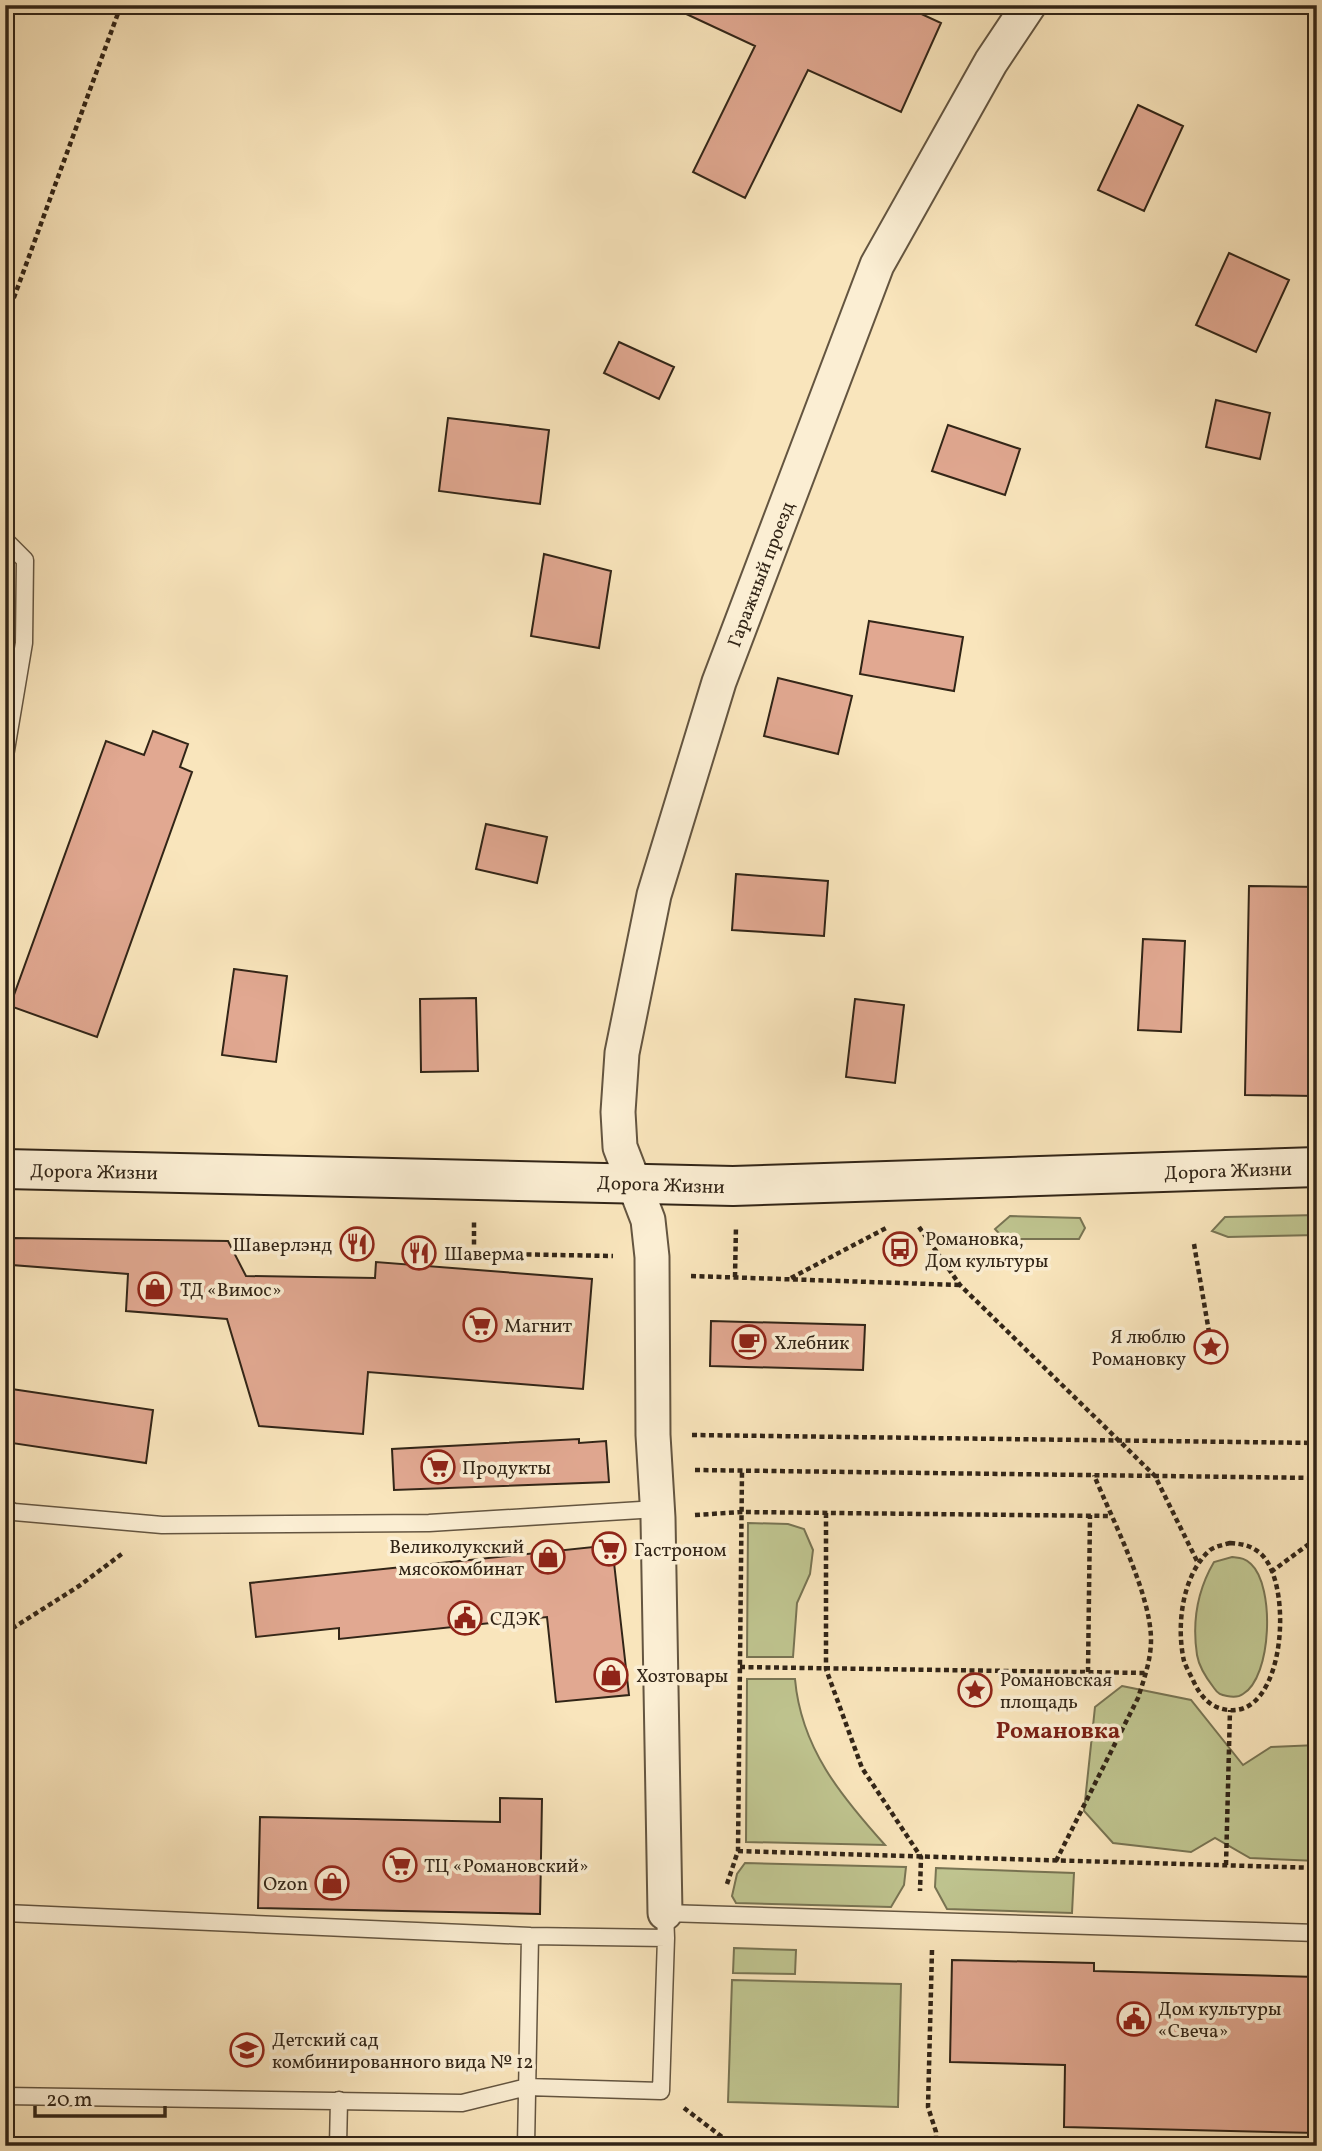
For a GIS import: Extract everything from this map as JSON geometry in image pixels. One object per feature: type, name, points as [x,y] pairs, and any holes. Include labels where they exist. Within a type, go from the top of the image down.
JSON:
[{"type":"main road","name":"Дорога Жизни","points":[[5,1169],[733,1186],[1317,1167]]},
{"type":"street","name":"Гаражный проезд","points":[[665,1926],[658,1514],[653,1435],[652,1257],[648,1220],[620,1147],[618,1112],[622,1053],[654,895],[719,682],[877,265],[991,62],[1029,5]]},
{"type":"lane","points":[[5,540],[26,560],[24,643],[5,756]]},
{"type":"lane","points":[[5,1508],[14,1512],[162,1525],[429,1523],[658,1514]]},
{"type":"lane","points":[[5,1913],[530,1936],[665,1926],[718,1915],[1317,1933]]},
{"type":"lane","points":[[5,2096],[462,2103],[527,2087],[661,2091],[665,1926]]},
{"type":"lane","points":[[526,2146],[530,1936]]},
{"type":"lane","points":[[338,2146],[339,2100]]},
{"type":"path","points":[[5,322],[121,5]]},
{"type":"path","points":[[474,1215],[474,1253]]},
{"type":"path","points":[[734,1219],[737,1230],[735,1277]]},
{"type":"path","points":[[790,1279],[888,1227]]},
{"type":"path","points":[[919,1227],[960,1285],[1155,1476],[1198,1563]]},
{"type":"path","points":[[1194,1244],[1209,1332]]},
{"type":"path","points":[[450,1253],[612,1256]]},
{"type":"path","points":[[687,1276],[960,1285]]},
{"type":"path","points":[[653,1435],[1317,1443]]},
{"type":"path","points":[[656,1469],[1317,1478]]},
{"type":"path","points":[[718,1915],[738,1851],[742,1471]]},
{"type":"path","points":[[1056,1861],[1138,1698],[1146,1673],[1151,1639],[1144,1597],[1094,1475]]},
{"type":"path","points":[[658,1514],[742,1512],[1111,1516]]},
{"type":"path","points":[[827,1513],[826,1668],[862,1768],[921,1857]]},
{"type":"path","points":[[1088,1672],[1090,1515]]},
{"type":"path","points":[[5,1633],[79,1586],[162,1525]]},
{"type":"path","points":[[1271,1572],[1317,1538]]},
{"type":"path","points":[[1230,1543],[1248,1545],[1263,1555],[1271,1572],[1282,1625],[1275,1664],[1264,1691],[1249,1706],[1230,1710],[1210,1704],[1196,1687],[1185,1662],[1180,1628],[1186,1592],[1198,1563],[1213,1548],[1230,1543]]},
{"type":"path","points":[[740,1667],[1146,1673]]},
{"type":"path","points":[[1226,1865],[1230,1710]]},
{"type":"path","points":[[738,1851],[1317,1868]]},
{"type":"path","points":[[933,1921],[928,2106],[936,2132],[936,2146]]},
{"type":"path","points":[[661,2091],[734,2146]]},
{"type":"green space","points":[[1317,1215],[1317,1235],[1228,1237],[1212,1231],[1225,1217]]},
{"type":"green space","points":[[1010,1216],[1080,1218],[1085,1228],[1079,1239],[1004,1239],[995,1229]]},
{"type":"green space","points":[[748,1523],[788,1524],[804,1529],[813,1550],[810,1574],[797,1603],[793,1657],[747,1657]]},
{"type":"green space","points":[[1232,1557],[1247,1561],[1259,1575],[1267,1610],[1265,1651],[1260,1670],[1253,1684],[1243,1694],[1233,1697],[1218,1693],[1204,1673],[1197,1655],[1195,1631],[1197,1607],[1208,1573],[1214,1562]]},
{"type":"green space","points":[[747,1679],[795,1679],[805,1727],[826,1770],[853,1808],[885,1845],[746,1842]]},
{"type":"green space","points":[[1122,1686],[1191,1700],[1243,1765],[1271,1747],[1317,1745],[1317,1861],[1250,1858],[1215,1838],[1191,1852],[1113,1843],[1084,1811],[1095,1707]]},
{"type":"green space","points":[[745,1863],[906,1867],[904,1885],[891,1907],[736,1903],[732,1896],[737,1874]]},
{"type":"green space","points":[[936,1868],[1074,1873],[1072,1913],[947,1909],[935,1887]]},
{"type":"green space","points":[[734,1948],[796,1950],[795,1974],[733,1973]]},
{"type":"green space","points":[[732,1980],[901,1984],[898,2107],[728,2102]]},
{"type":"building","points":[[667,5],[902,5],[941,23],[901,112],[808,70],[745,198],[693,172],[755,46]]},
{"type":"building","points":[[1138,105],[1183,126],[1144,211],[1098,190]]},
{"type":"building","points":[[1229,253],[1289,280],[1256,352],[1196,325]]},
{"type":"building","points":[[619,342],[674,367],[659,399],[604,373]]},
{"type":"building","points":[[1216,400],[1270,413],[1260,459],[1206,447]]},
{"type":"building","points":[[448,418],[549,430],[540,504],[439,491]]},
{"type":"building","points":[[948,425],[1020,449],[1005,495],[932,471]]},
{"type":"building","points":[[544,554],[611,571],[599,648],[531,636]]},
{"type":"building","points":[[869,621],[963,637],[954,691],[860,674]]},
{"type":"building","points":[[778,678],[852,696],[838,754],[764,736]]},
{"type":"building","points":[[153,731],[188,744],[180,767],[192,772],[97,1037],[10,1006],[106,741],[144,755]]},
{"type":"building","points":[[486,824],[547,837],[537,883],[476,869]]},
{"type":"building","points":[[736,874],[828,881],[824,936],[732,930]]},
{"type":"building","points":[[1249,886],[1317,887],[1313,1096],[1245,1095]]},
{"type":"building","points":[[1143,939],[1185,941],[1181,1032],[1138,1030]]},
{"type":"building","points":[[234,969],[287,976],[276,1062],[222,1055]]},
{"type":"building","points":[[476,998],[478,1071],[421,1072],[420,999]]},
{"type":"building","points":[[855,999],[904,1005],[895,1083],[846,1077]]},
{"type":"building","points":[[13,1238],[228,1241],[246,1276],[375,1278],[376,1262],[592,1279],[583,1389],[368,1372],[363,1434],[259,1426],[227,1319],[126,1311],[128,1274],[12,1265]]},
{"type":"building","points":[[711,1321],[865,1325],[863,1370],[710,1366]]},
{"type":"building","points":[[5,1388],[153,1410],[146,1463],[5,1442]]},
{"type":"building","points":[[579,1439],[579,1443],[606,1441],[609,1482],[394,1490],[392,1449]]},
{"type":"building","points":[[612,1545],[629,1695],[556,1702],[547,1617],[339,1639],[339,1628],[256,1637],[250,1583]]},
{"type":"building","name":"ТЦ «Романовский»","points":[[500,1798],[542,1799],[540,1914],[258,1908],[260,1817],[500,1822]]},
{"type":"building","name":"Дом культуры «Свеча»","points":[[952,1960],[1094,1963],[1094,1971],[1317,1977],[1317,2133],[1064,2127],[1065,2065],[950,2062]]},
{"type":"place","name":"Шаверлэнд","points":[[357,1244]]},
{"type":"place","name":"Романовка, Дом культуры","points":[[900,1249]]},
{"type":"place","name":"Шаверма","points":[[419,1253]]},
{"type":"place","name":"ТД «Вимос»","points":[[155,1289]]},
{"type":"place","name":"Магнит","points":[[480,1325]]},
{"type":"place","name":"Хлебник","points":[[749,1342]]},
{"type":"place","name":"Я люблю Романовку","points":[[1211,1347]]},
{"type":"place","name":"Продукты","points":[[438,1467]]},
{"type":"place","name":"Гастроном","points":[[609,1549]]},
{"type":"place","name":"Великолукский мясокомбинат","points":[[548,1557]]},
{"type":"place","name":"СДЭК","points":[[465,1618]]},
{"type":"place","name":"Хозтовары","points":[[611,1675]]},
{"type":"place","name":"Романовская площадь","points":[[975,1690]]},
{"type":"place","name":"ТЦ «Романовский»","points":[[400,1865]]},
{"type":"place","name":"Ozon","points":[[332,1883]]},
{"type":"place","name":"Дом культуры «Свеча»","points":[[1134,2019]]},
{"type":"place","name":"Детский сад комбинированного вида № 12","points":[[247,2050]]},
{"type":"district","name":"Романовка","points":[[1058,1730]]}]
